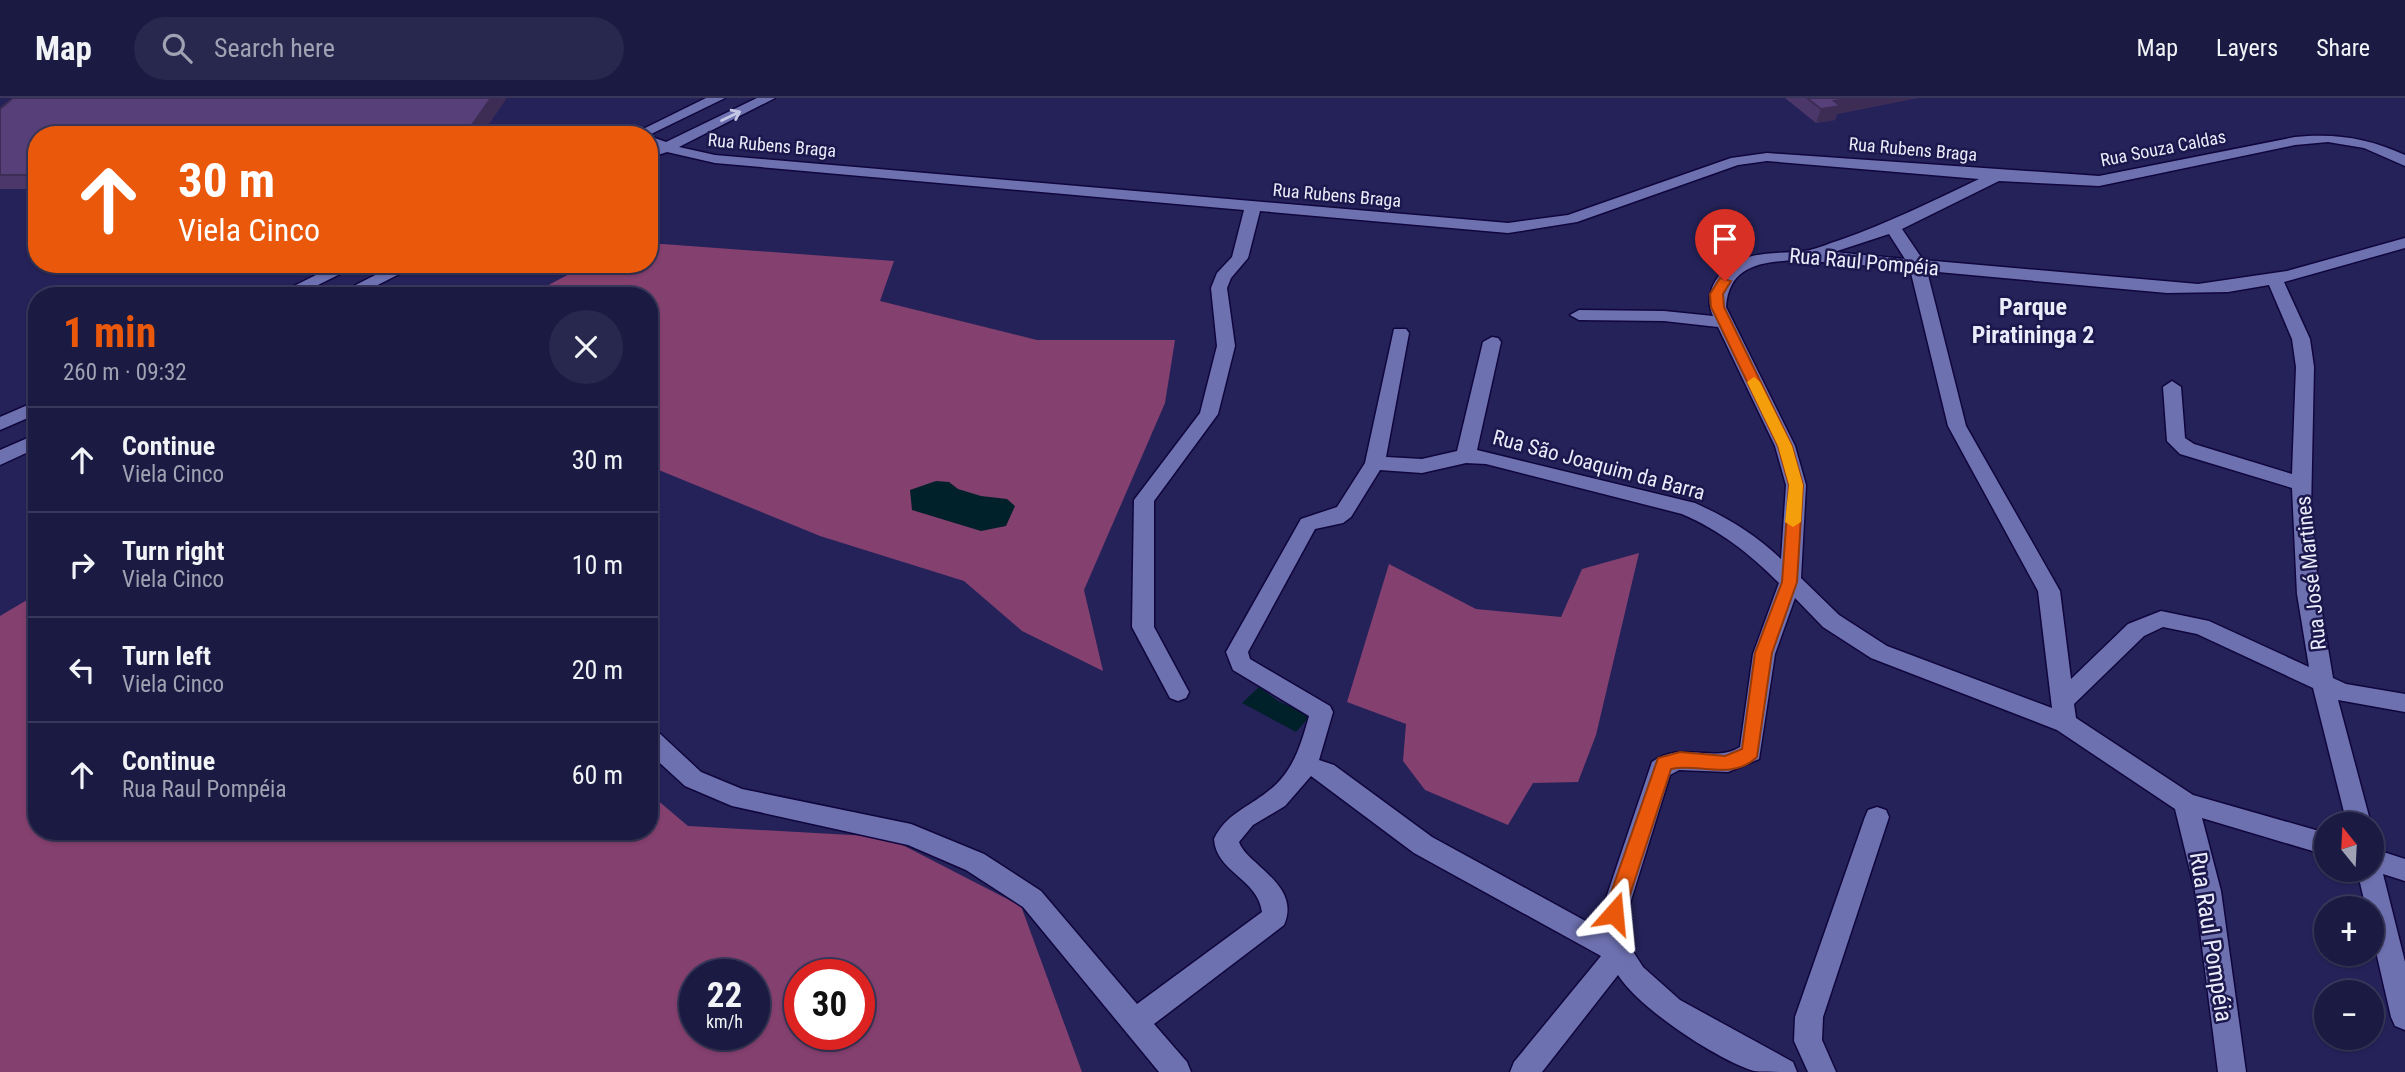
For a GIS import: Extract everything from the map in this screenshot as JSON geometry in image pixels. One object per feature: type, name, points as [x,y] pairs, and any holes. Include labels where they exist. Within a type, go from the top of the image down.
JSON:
[{"type":"street","points":[[657,126],[718,98]]},
{"type":"street","points":[[658,150],[768,98]]},
{"type":"street","name":"Rua Souza Caldas","points":[[1811,255],[1893,228],[1997,176],[2099,181],[2319,138],[2368,144],[2405,161]]},
{"type":"street","name":"Rua Rubens Braga","points":[[658,144],[715,159],[1466,226],[1530,227],[1571,219],[1751,158],[1789,156],[1997,176]]},
{"type":"street","points":[[1923,170],[1950,199]]},
{"type":"street","points":[[1178,692],[1143,627],[1144,500],[1209,414],[1226,346],[1219,288],[1223,277],[1240,258],[1253,207]]},
{"type":"street","points":[[1893,228],[1918,266],[1957,426],[2049,591],[2065,723]]},
{"type":"street","name":"Rua Raul Pompéia","points":[[1620,953],[1614,913],[1664,764],[1680,760],[1725,764],[1744,758],[1751,752],[1763,653],[1790,582],[1796,485],[1785,446],[1724,322],[1716,294],[1734,271],[1761,258],[1811,255],[2188,290],[2276,280],[2405,243]]},
{"type":"street","points":[[302,287],[332,273]]},
{"type":"street","points":[[361,287],[392,273]]},
{"type":"street","name":"Rua José Martines","points":[[2276,280],[2301,339],[2305,367],[2301,511],[2308,594],[2323,685],[2356,812]]},
{"type":"street","points":[[1579,315],[1664,316],[1724,322]]},
{"type":"street","points":[[1135,1023],[1275,917],[1275,902],[1260,880],[1227,851],[1226,839],[1244,818],[1277,799],[1306,765],[1322,712],[1241,664],[1237,652],[1308,524],[1320,519],[1336,518],[1344,512],[1374,463],[1399,333]]},
{"type":"street","points":[[1466,456],[1492,342]]},
{"type":"street","points":[[2172,387],[2176,441],[2187,449],[2302,484]]},
{"type":"street","points":[[0,424],[28,411]]},
{"type":"street","points":[[0,458],[28,444]]},
{"type":"street","name":"Rua São Joaquim da Barra","points":[[1374,463],[1422,466],[1466,456],[1505,460],[1688,508],[1717,521],[1754,545],[1790,582]]},
{"type":"street","points":[[1790,582],[1831,621],[1879,652],[2065,723],[2186,803],[2314,840]]},
{"type":"street","points":[[2063,699],[2136,630],[2161,619],[2202,627],[2323,685],[2370,699],[2405,703]]},
{"type":"street","points":[[658,746],[693,779],[740,799],[798,809],[911,835],[975,862],[1032,900],[1177,1072]]},
{"type":"street","points":[[1306,765],[1326,772],[1423,845],[1620,953],[1630,971],[1667,1007],[1783,1072]]},
{"type":"street","name":"Rua Raul Pompéia","points":[[2186,803],[2208,891],[2232,1072]]},
{"type":"street","points":[[1822,1072],[1808,1041],[1809,1017],[1877,817]]},
{"type":"street","points":[[2384,863],[2405,870]]},
{"type":"street","points":[[2373,882],[2405,1017]]},
{"type":"street","points":[[1524,1072],[1620,953]]},
{"type":"shaded area","points":[[658,244],[894,261],[880,301],[1037,340],[1175,340],[1165,403],[1084,590],[1103,671],[1022,631],[964,581],[820,536],[658,470],[658,287],[545,287],[571,273],[658,273]]},
{"type":"shaded area","points":[[1639,553],[1596,735],[1578,782],[1533,783],[1508,825],[1425,790],[1403,761],[1406,724],[1347,702],[1389,564],[1476,609],[1561,617],[1582,569]]},
{"type":"shaded area","points":[[28,599],[28,840],[658,840],[658,801],[688,826],[887,837],[1021,906],[1082,1072],[0,1072],[0,616]]},
{"type":"water","points":[[936,481],[949,482],[958,489],[981,496],[1007,499],[1015,506],[1006,526],[981,531],[912,510],[910,490]]},
{"type":"water","points":[[1259,687],[1278,701],[1311,715],[1296,732],[1242,703]]},
{"type":"building","points":[[13,98],[491,98],[471,126],[28,126],[28,175],[0,175],[0,109]]},
{"type":"building","points":[[1807,98],[1852,98],[1834,101],[1840,106],[1821,109]]},
{"type":"slow traffic","points":[[1754,382],[1785,446],[1796,485],[1793,522]]},
{"type":"district","name":"Parque Piratininga 2","points":[[2033,321]]},
{"type":"route","points":[[1614,913],[1660,769],[1664,764],[1680,760],[1725,764],[1744,758],[1751,752],[1763,653],[1790,582],[1796,485],[1785,446],[1717,307],[1716,294],[1725,281]]}]
